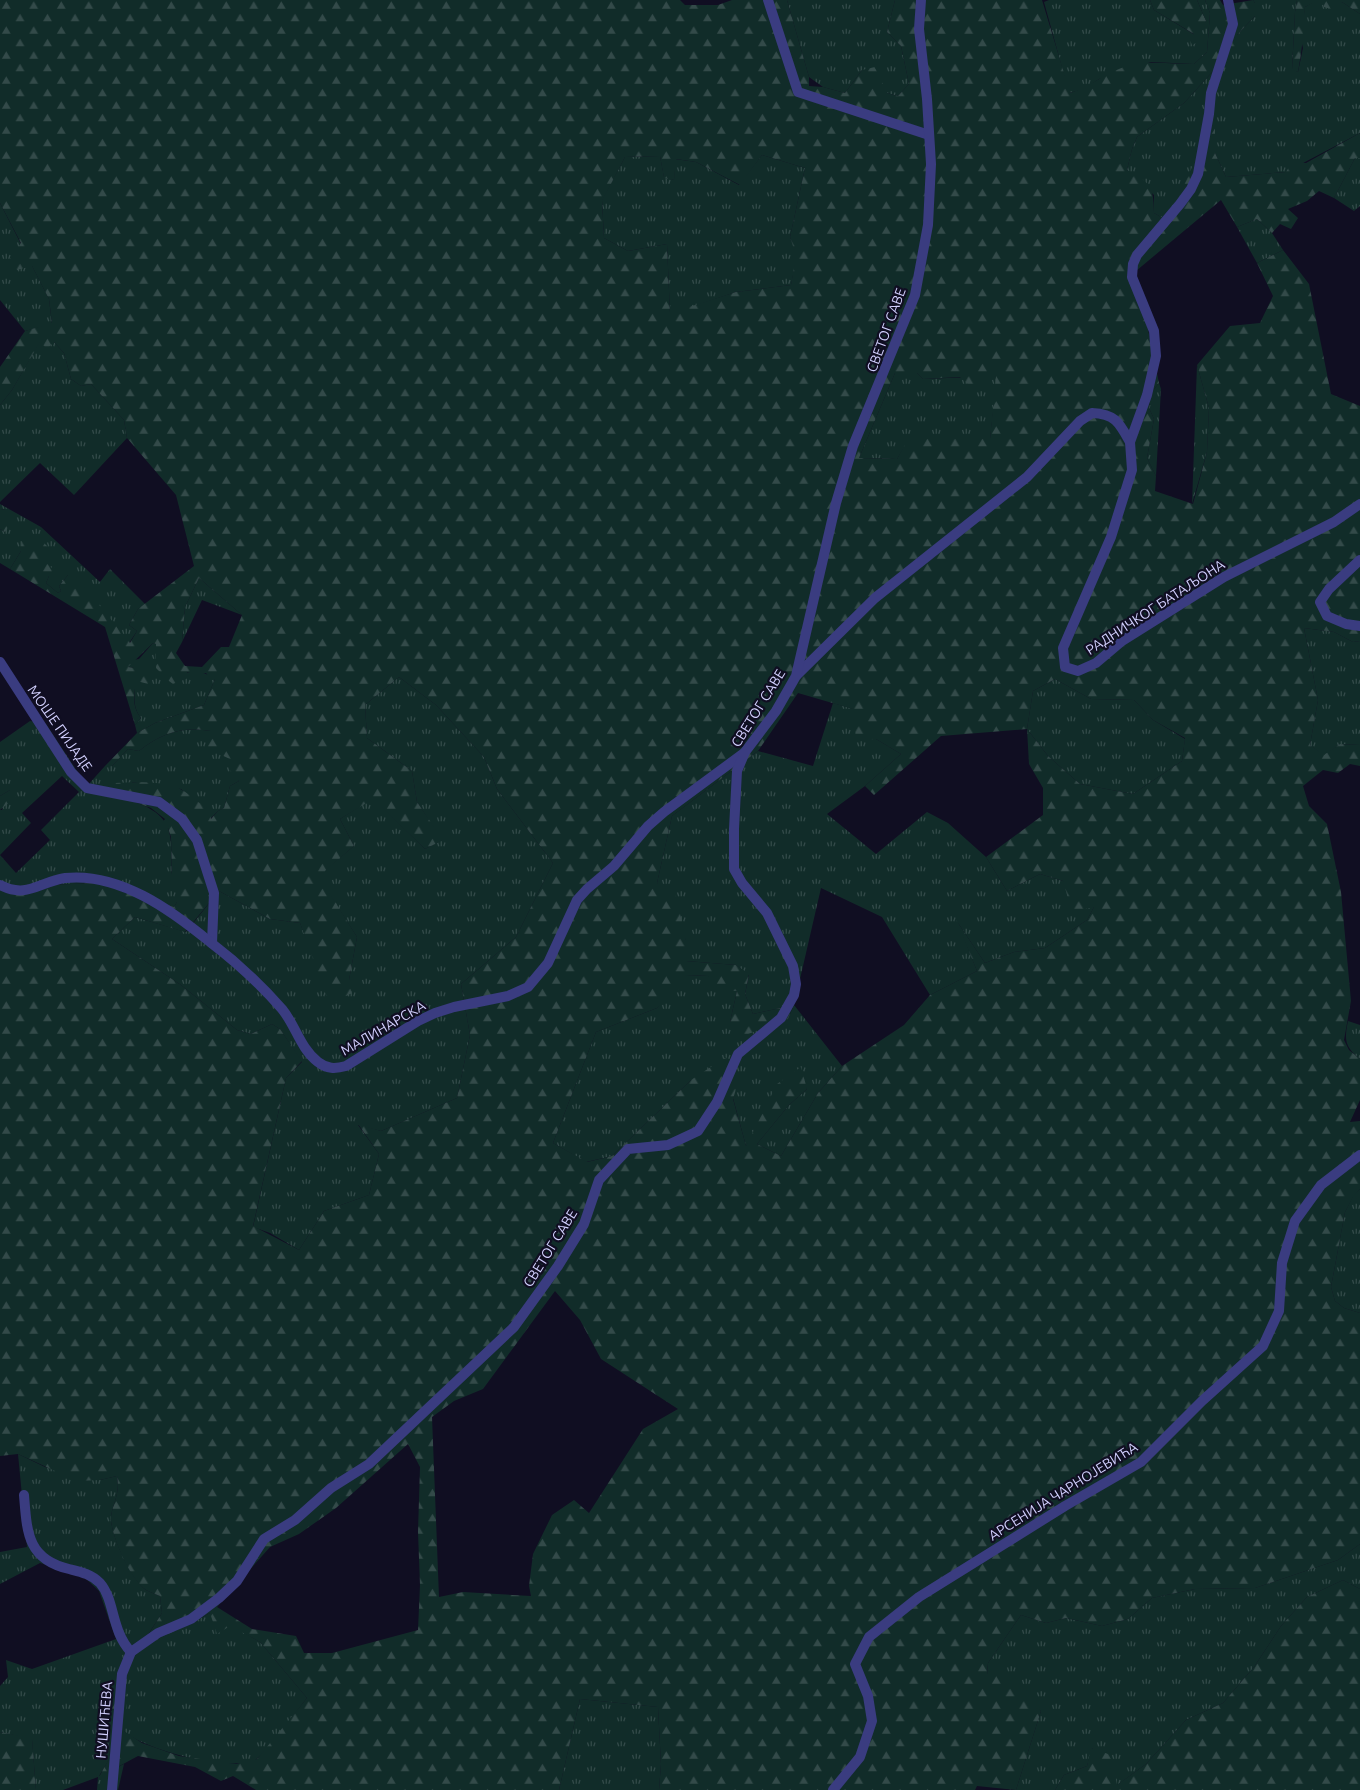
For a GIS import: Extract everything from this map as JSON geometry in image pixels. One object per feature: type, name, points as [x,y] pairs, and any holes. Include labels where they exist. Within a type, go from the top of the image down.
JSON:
[{"type":"street","points":[[768,0],[798,92],[929,135]]},
{"type":"street","name":"СВЕТОГ САВЕ","points":[[131,1652],[158,1633],[191,1619],[219,1598],[237,1581],[264,1539],[295,1520],[331,1488],[369,1464],[514,1327],[558,1266],[584,1224],[599,1180],[628,1150],[668,1145],[698,1131],[717,1102],[738,1054],[787,1010],[796,984],[792,966],[767,914],[742,884],[734,869],[734,829],[738,771],[745,752],[776,711],[796,676],[836,503],[850,456],[915,295],[928,225],[931,164],[919,30],[921,0]]},
{"type":"street","name":"РАДНИЧКОГ БАТАЉОНА","points":[[1228,0],[1233,24],[1211,93],[1198,174],[1191,189],[1142,248],[1133,264],[1132,277],[1154,331],[1156,356],[1147,395],[1130,442],[1132,470],[1114,527],[1063,648],[1065,667],[1078,671],[1096,663],[1122,642],[1224,577],[1334,522],[1360,504]]},
{"type":"street","points":[[796,676],[875,598],[1027,478],[1080,421],[1092,414],[1112,417],[1122,427],[1130,442]]},
{"type":"street","points":[[1360,560],[1329,589],[1320,602],[1327,616],[1346,624],[1360,626]]},
{"type":"street","name":"МОШЕ ПИЈАДЕ","points":[[0,662],[71,772],[87,788],[159,802],[182,819],[197,840],[214,893],[212,943]]},
{"type":"street","name":"МАЛИНАРСКА","points":[[0,885],[12,891],[28,890],[64,878],[95,879],[124,888],[165,908],[212,943],[283,1011],[303,1047],[310,1055],[329,1068],[346,1066],[418,1021],[435,1013],[454,1006],[508,996],[528,987],[548,963],[577,900],[587,889],[614,866],[648,826],[664,812],[745,752]]},
{"type":"street","name":"АРСЕНИЈА ЧАРНОЈЕВИЋА","points":[[833,1790],[860,1757],[872,1721],[868,1696],[855,1664],[869,1637],[919,1597],[1141,1462],[1202,1401],[1263,1346],[1279,1311],[1282,1264],[1295,1221],[1321,1185],[1360,1155]]},
{"type":"street","points":[[24,1495],[26,1532],[33,1544],[48,1562],[85,1573],[101,1584],[121,1642],[131,1652]]},
{"type":"street","name":"НУШИЋЕВА","points":[[112,1790],[122,1674],[131,1652]]},
{"type":"green space","points":[[0,0],[680,0],[685,5],[718,5],[732,0],[787,0],[809,77],[809,86],[823,87],[845,93],[862,70],[875,67],[887,93],[898,96],[909,84],[901,46],[887,32],[895,0],[1042,0],[1070,93],[1128,66],[1146,63],[1194,64],[1207,52],[1210,13],[1205,0],[1220,0],[1223,5],[1253,0],[1255,3],[1255,16],[1237,35],[1239,51],[1227,50],[1214,70],[1184,103],[1137,137],[1127,170],[1146,182],[1152,191],[1154,213],[1168,221],[1210,127],[1215,129],[1215,153],[1226,177],[1286,172],[1292,162],[1306,163],[1360,133],[1360,158],[1355,158],[1334,198],[1319,191],[1307,201],[1288,209],[1298,218],[1291,229],[1280,224],[1272,233],[1257,219],[1237,227],[1221,200],[1136,271],[1159,383],[1151,393],[1149,408],[1154,419],[1147,458],[1156,476],[1155,491],[1193,504],[1207,452],[1209,408],[1197,365],[1230,326],[1260,323],[1273,296],[1257,263],[1283,250],[1309,284],[1331,394],[1360,406],[1360,641],[1353,642],[1334,632],[1304,628],[1318,700],[1310,745],[1324,755],[1340,744],[1360,745],[1360,766],[1350,764],[1338,773],[1323,770],[1303,786],[1309,806],[1327,824],[1341,892],[1351,1001],[1344,1040],[1349,1050],[1360,1059],[1360,1100],[1350,1122],[1360,1121],[1360,1189],[1345,1212],[1331,1287],[1335,1301],[1344,1308],[1360,1313],[1360,1544],[1338,1560],[1255,1588],[1195,1589],[1152,1598],[1128,1619],[1102,1626],[1066,1618],[1046,1623],[1021,1615],[988,1663],[987,1674],[1003,1676],[1041,1711],[1016,1790],[977,1786],[975,1790],[659,1790],[661,1764],[658,1707],[580,1699],[559,1790],[256,1790],[233,1776],[221,1781],[195,1767],[138,1756],[99,1777],[110,1757],[108,1709],[100,1697],[110,1687],[128,1694],[124,1731],[142,1743],[179,1756],[236,1764],[257,1759],[307,1698],[260,1642],[230,1626],[217,1634],[210,1613],[137,1652],[162,1613],[160,1596],[146,1590],[134,1577],[123,1558],[112,1529],[111,1516],[118,1490],[117,1476],[100,1480],[77,1481],[18,1454],[0,1456],[0,884],[16,886],[100,883],[174,907],[177,902],[177,875],[172,875],[171,837],[168,828],[164,832],[159,827],[165,819],[151,808],[135,802],[130,809],[122,811],[119,802],[113,799],[113,790],[116,783],[150,783],[176,787],[208,808],[211,819],[218,811],[224,808],[230,786],[239,781],[229,769],[230,759],[206,748],[211,731],[191,729],[173,732],[164,735],[139,751],[128,749],[112,766],[105,766],[137,733],[155,723],[204,705],[215,679],[211,680],[206,673],[197,675],[187,672],[186,679],[173,684],[165,678],[161,681],[162,674],[156,668],[156,644],[153,643],[128,667],[134,668],[142,661],[148,664],[153,671],[148,684],[137,681],[134,700],[141,718],[135,725],[105,627],[10,569],[21,551],[22,542],[40,539],[50,549],[44,561],[52,568],[65,563],[67,570],[55,577],[49,576],[46,583],[58,593],[61,591],[59,586],[68,575],[74,574],[130,643],[137,631],[129,625],[138,609],[194,566],[176,495],[127,438],[124,420],[91,384],[81,386],[71,379],[64,353],[54,342],[47,349],[40,342],[12,390],[0,405],[0,367],[25,331],[52,323],[49,299],[32,266],[17,270],[10,259],[21,243],[0,203]],"holes":[[[762,155],[805,168],[790,237],[796,255],[791,285],[736,292],[670,313],[667,244],[628,251],[604,238],[602,201],[625,157],[660,156],[664,178],[674,180],[676,159],[696,162],[740,185]],[[895,373],[917,373],[923,379],[960,377],[972,388],[996,376],[990,439],[908,439],[897,459],[859,458]],[[199,578],[242,615],[229,647],[221,647],[202,667],[185,666],[176,653],[182,642],[185,607]],[[399,677],[436,705],[484,757],[497,789],[553,863],[516,937],[461,984],[470,1035],[457,1098],[381,1131],[358,1124],[379,1154],[369,1195],[324,1211],[299,1250],[253,1226],[286,1078],[302,1061],[280,1029],[272,1024],[251,1034],[237,1030],[181,985],[112,939],[135,917],[185,932],[219,891],[270,919],[300,923],[326,995],[335,1002],[352,993],[349,980],[357,937],[319,876],[354,846],[340,819],[373,799],[425,849],[443,840],[417,802],[412,771],[367,738],[365,705]],[[1055,679],[1091,699],[1134,700],[1153,720],[1185,738],[1182,761],[1133,794],[1080,784],[1048,756],[1027,729],[1033,691]],[[798,693],[853,709],[856,740],[876,739],[901,754],[865,786],[874,795],[941,736],[1027,729],[1029,764],[1043,788],[1043,815],[986,857],[1007,891],[1040,874],[1063,881],[1072,912],[1094,907],[1087,920],[1045,948],[1014,952],[985,963],[956,920],[977,971],[930,995],[904,1025],[842,1066],[818,1093],[781,1156],[757,1144],[789,1105],[807,1089],[801,1067],[777,1084],[746,1146],[733,1099],[738,1082],[726,1057],[691,1080],[612,1156],[587,1162],[553,1143],[596,1032],[657,1008],[685,984],[686,975],[708,976],[717,991],[737,991],[730,1022],[743,1036],[788,1019],[794,1005],[753,1014],[745,994],[749,974],[736,965],[686,961],[686,940],[676,896],[657,883],[672,816],[758,751]],[[555,1291],[580,1320],[601,1359],[678,1409],[643,1429],[589,1513],[574,1500],[552,1515],[533,1554],[529,1586],[531,1596],[463,1592],[439,1597],[432,1417],[454,1401],[483,1389]],[[408,1444],[420,1467],[418,1630],[332,1653],[304,1653],[296,1636],[252,1629],[217,1607],[270,1547],[299,1534],[336,1508]]]},
{"type":"green space","points":[[787,0],[895,0],[887,32],[901,46],[909,84],[898,96],[887,93],[862,70],[845,93],[823,87],[809,77]]},
{"type":"green space","points":[[1049,0],[1150,0],[1154,10],[1195,35],[1192,45],[1206,21],[1197,0],[1205,0],[1210,13],[1207,52],[1194,64],[1151,62],[1099,79],[1084,89],[1069,93],[1044,2]]},
{"type":"green space","points":[[1150,0],[1197,0],[1206,21],[1198,42],[1192,45],[1190,40],[1194,34],[1154,10]]},
{"type":"green space","points":[[1253,0],[1297,0],[1292,69],[1298,72],[1303,48],[1301,40],[1305,7],[1312,3],[1312,0],[1324,0],[1324,7],[1342,2],[1360,14],[1360,133],[1286,172],[1226,177],[1215,153],[1215,129],[1168,221],[1154,213],[1154,195],[1127,170],[1132,149],[1137,137],[1184,103],[1214,70],[1237,35],[1255,16],[1255,3]]},
{"type":"green space","points":[[1297,0],[1312,0],[1313,3],[1305,7],[1303,40],[1298,72],[1292,70]]},
{"type":"green space","points":[[1324,0],[1360,0],[1360,14],[1342,2],[1335,10],[1324,7]]},
{"type":"green space","points":[[762,155],[805,168],[790,237],[797,255],[791,285],[736,292],[670,314],[667,244],[628,251],[604,238],[602,200],[625,157],[660,156],[664,177],[674,180],[675,159],[696,162],[739,185]]},
{"type":"green space","points":[[1355,158],[1360,158],[1360,206],[1354,211],[1334,198]]},
{"type":"green space","points":[[0,203],[49,299],[52,324],[25,331],[0,300]]},
{"type":"green space","points":[[1257,219],[1272,233],[1283,250],[1257,263],[1237,227]]},
{"type":"green space","points":[[40,341],[54,342],[64,353],[71,379],[81,386],[91,384],[124,420],[127,438],[74,495],[40,463],[0,502],[0,405],[12,390]]},
{"type":"green space","points":[[1197,365],[1209,408],[1207,452],[1192,504]]},
{"type":"green space","points":[[895,373],[917,373],[923,379],[997,376],[990,439],[909,439],[897,459],[859,458]]},
{"type":"green space","points":[[1159,383],[1161,389],[1156,476],[1147,458],[1154,419],[1149,408],[1151,393]]},
{"type":"green space","points":[[0,504],[41,527],[100,582],[110,569],[145,604],[138,609],[129,625],[137,631],[129,643],[74,575],[68,575],[59,586],[61,591],[58,593],[46,583],[52,569],[43,561],[21,551],[10,569],[0,563],[0,529],[5,532],[6,509],[0,510]]},
{"type":"green space","points":[[6,509],[12,521],[5,532],[0,529],[0,510]]},
{"type":"green space","points":[[199,578],[242,615],[202,600],[182,642],[185,607]]},
{"type":"green space","points":[[1304,628],[1334,632],[1353,642],[1360,641],[1360,745],[1340,744],[1324,756],[1310,745],[1318,700]]},
{"type":"green space","points":[[153,643],[156,644],[162,674],[165,678],[197,672],[209,675],[215,679],[204,705],[155,723],[137,733],[135,725],[141,718],[135,706],[134,668],[128,667],[133,660],[139,659]]},
{"type":"green space","points":[[399,677],[436,705],[484,757],[497,789],[553,863],[516,937],[461,984],[470,1035],[457,1098],[381,1131],[358,1125],[379,1154],[369,1195],[324,1211],[299,1250],[270,1233],[253,1227],[286,1078],[302,1062],[280,1029],[272,1024],[251,1034],[237,1030],[181,985],[112,939],[135,917],[186,932],[219,891],[270,919],[300,923],[314,958],[349,980],[357,937],[318,876],[354,846],[340,819],[373,798],[425,849],[442,840],[417,802],[412,771],[367,738],[365,705]]},
{"type":"green space","points":[[1055,679],[1091,699],[1134,700],[1153,720],[1185,739],[1182,761],[1133,794],[1080,784],[1048,756],[1027,729],[1033,691]]},
{"type":"green space","points":[[833,703],[854,709],[876,739],[901,754],[865,786],[827,814],[876,854],[927,812],[948,823],[986,857],[1007,891],[1040,874],[1063,881],[1094,907],[1087,920],[1045,948],[1014,952],[985,963],[958,923],[977,971],[930,995],[882,917],[821,888],[794,1005],[753,1014],[745,994],[749,975],[736,965],[686,961],[686,940],[657,883],[672,816],[758,751],[813,766]]},
{"type":"green space","points":[[30,721],[46,724],[87,786],[105,766],[112,766],[128,749],[139,751],[164,735],[182,730],[211,731],[230,759],[239,781],[230,786],[224,808],[210,819],[207,808],[181,789],[132,782],[135,802],[158,814],[168,830],[172,849],[172,875],[177,875],[177,902],[174,907],[100,883],[16,886],[0,884],[0,855],[0,810],[2,810],[10,790],[0,796],[0,742]],"holes":[[[62,776],[79,792],[41,830],[50,840],[16,873],[0,855],[31,823],[22,813]]]},
{"type":"green space","points":[[10,790],[16,797],[0,810],[0,796]]},
{"type":"green space","points":[[686,975],[708,976],[737,991],[730,1022],[788,1019],[794,1005],[842,1066],[818,1093],[781,1156],[757,1144],[789,1105],[807,1089],[797,1071],[746,1146],[733,1098],[737,1081],[691,1080],[612,1156],[586,1162],[553,1143],[596,1032],[657,1008]]},
{"type":"green space","points":[[1348,1021],[1360,1025],[1360,1059],[1351,1051],[1347,1043]]},
{"type":"green space","points":[[1360,1189],[1360,1313],[1344,1308],[1335,1301],[1331,1287],[1345,1212],[1353,1196]]},
{"type":"green space","points":[[18,1454],[45,1467],[100,1480],[117,1476],[118,1490],[111,1516],[115,1538],[129,1568],[140,1585],[160,1596],[162,1613],[138,1650],[210,1613],[260,1642],[307,1698],[259,1757],[243,1763],[227,1763],[208,1761],[168,1752],[134,1738],[124,1731],[108,1709],[110,1758],[99,1776],[124,1764],[118,1790],[97,1790],[98,1777],[63,1790],[36,1790],[32,1739],[0,1732],[0,1686],[8,1677],[6,1660],[32,1669],[116,1639],[99,1591],[82,1575],[40,1563],[0,1584],[0,1552],[27,1547]]},
{"type":"green space","points":[[1360,1544],[1360,1589],[1343,1580],[1307,1597],[1281,1626],[1254,1667],[1223,1703],[1186,1720],[1146,1764],[1116,1786],[1092,1748],[1087,1766],[1064,1775],[1055,1790],[1016,1790],[1041,1711],[987,1675],[988,1663],[1021,1615],[1046,1623],[1066,1618],[1102,1626],[1128,1619],[1152,1598],[1195,1589],[1255,1588],[1338,1560]]},
{"type":"green space","points":[[1343,1580],[1360,1589],[1360,1790],[1055,1790],[1064,1775],[1087,1766],[1091,1748],[1111,1755],[1117,1785],[1146,1764],[1186,1720],[1223,1703],[1254,1667],[1281,1626],[1307,1597]]},
{"type":"green space","points":[[580,1699],[658,1707],[661,1764],[659,1790],[559,1790]]},
{"type":"green space","points":[[0,1732],[32,1738],[36,1790],[0,1790]]}]
